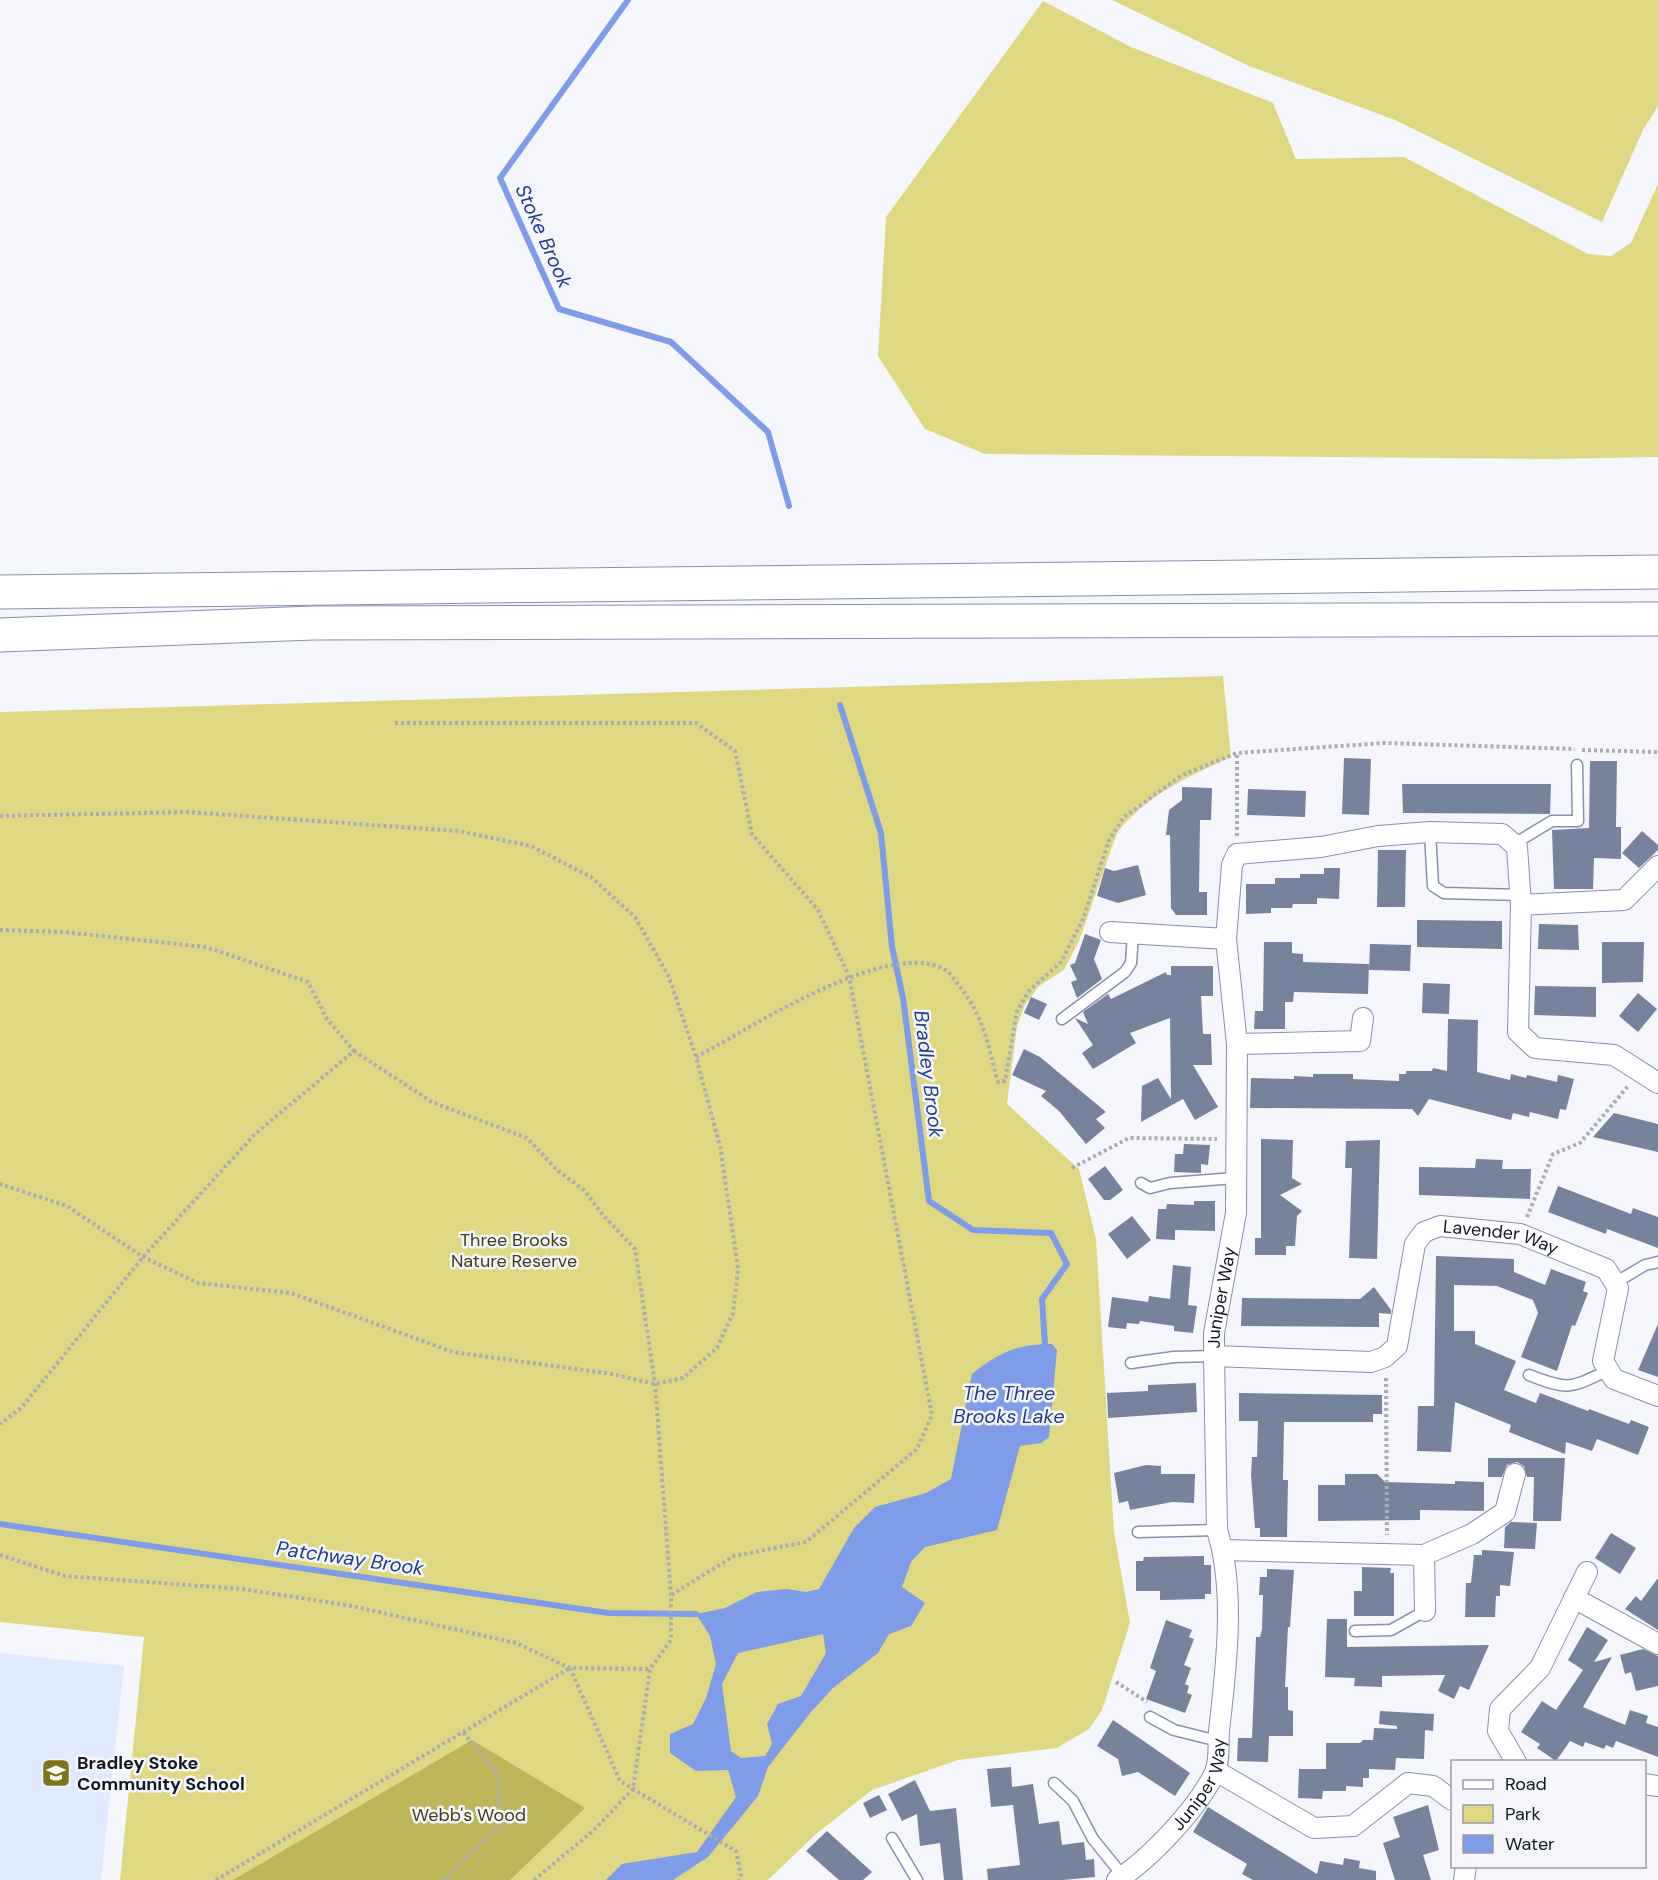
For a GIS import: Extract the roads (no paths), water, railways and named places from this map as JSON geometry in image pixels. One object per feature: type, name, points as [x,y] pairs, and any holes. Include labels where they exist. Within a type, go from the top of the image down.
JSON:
[{"type":"highway","points":[[0,592],[1658,572]]},
{"type":"highway","points":[[0,634],[325,623],[1658,619]]},
{"type":"street","points":[[1430,832],[1502,834],[1517,846],[1521,900],[1518,1032],[1535,1048],[1614,1055],[1658,1083]]},
{"type":"street","name":"Juniper Way","points":[[1125,1877],[1137,1868],[1179,1824],[1215,1771],[1227,1625],[1223,1550],[1217,1530],[1214,1333],[1236,1213],[1237,1044],[1226,939],[1232,865],[1237,854],[1321,847],[1378,836],[1430,832]]},
{"type":"street","points":[[1521,900],[1624,900],[1658,866]]},
{"type":"street","points":[[1110,932],[1226,939]]},
{"type":"street","points":[[1237,1044],[1359,1041],[1363,1018]]},
{"type":"street","name":"Lavender Way","points":[[1214,1356],[1371,1362],[1385,1358],[1397,1346],[1415,1245],[1424,1232],[1440,1226],[1520,1234],[1606,1269],[1615,1283]]},
{"type":"street","points":[[1615,1283],[1618,1288],[1603,1361],[1614,1379],[1658,1396]]},
{"type":"street","points":[[1223,1550],[1424,1555],[1472,1534],[1505,1512],[1515,1474]]},
{"type":"street","points":[[1424,1555],[1425,1611]]},
{"type":"street","points":[[1515,1760],[1498,1731],[1500,1709],[1539,1668],[1587,1572]]},
{"type":"street","points":[[1574,1598],[1658,1644]]},
{"type":"street","points":[[1215,1771],[1314,1828],[1353,1826],[1408,1783],[1433,1786],[1451,1799]]},
{"type":"lane","points":[[1514,844],[1552,821],[1578,821],[1577,765]]},
{"type":"lane","points":[[1430,832],[1433,886],[1444,893],[1521,900]]},
{"type":"lane","points":[[1062,1019],[1125,972],[1131,963],[1133,934]]},
{"type":"lane","points":[[1141,1183],[1150,1188],[1170,1183],[1235,1178]]},
{"type":"lane","points":[[1615,1283],[1645,1265],[1658,1262]]},
{"type":"lane","points":[[1131,1363],[1174,1357],[1214,1356]]},
{"type":"lane","points":[[1529,1375],[1554,1384],[1572,1387],[1609,1370]]},
{"type":"lane","points":[[1138,1532],[1217,1530]]},
{"type":"lane","points":[[1355,1631],[1391,1630],[1425,1611]]},
{"type":"lane","points":[[1150,1717],[1181,1733],[1218,1741]]},
{"type":"lane","points":[[1054,1783],[1072,1801],[1093,1839],[1125,1877]]},
{"type":"lane","points":[[892,1838],[917,1880]]},
{"type":"water","name":"The Three Brooks Lake","points":[[1040,1344],[1052,1344],[1057,1350],[1049,1437],[1041,1443],[1020,1446],[997,1530],[925,1547],[911,1562],[902,1587],[925,1603],[911,1626],[889,1634],[878,1653],[833,1688],[811,1712],[768,1767],[758,1796],[708,1857],[673,1880],[606,1880],[622,1864],[697,1852],[736,1797],[728,1770],[696,1771],[670,1753],[670,1734],[693,1724],[706,1698],[716,1664],[710,1636],[696,1614],[725,1608],[757,1592],[787,1589],[806,1592],[819,1589],[854,1528],[875,1507],[926,1493],[951,1479],[972,1374],[991,1360],[1009,1351]],"holes":[[[823,1634],[826,1653],[801,1696],[778,1704],[767,1724],[772,1744],[765,1756],[741,1758],[731,1751],[722,1684],[738,1653]]]},
{"type":"waterway","name":"Stoke Brook","points":[[628,0],[500,178],[559,309],[671,342],[768,432],[789,506]]},
{"type":"waterway","name":"Bradley Brook","points":[[840,705],[881,833],[892,947],[903,998],[929,1201],[973,1230],[1051,1233],[1067,1264],[1042,1299],[1045,1344]]},
{"type":"waterway","name":"Patchway Brook","points":[[0,1524],[608,1613],[696,1614]]},
{"type":"place","name":"Bradley Stoke Community School","points":[[56,1773]]},
{"type":"park label","name":"Three Brooks Nature Reserve","points":[[514,1250]]},
{"type":"park label","name":"Webb's Wood","points":[[469,1815]]}]
